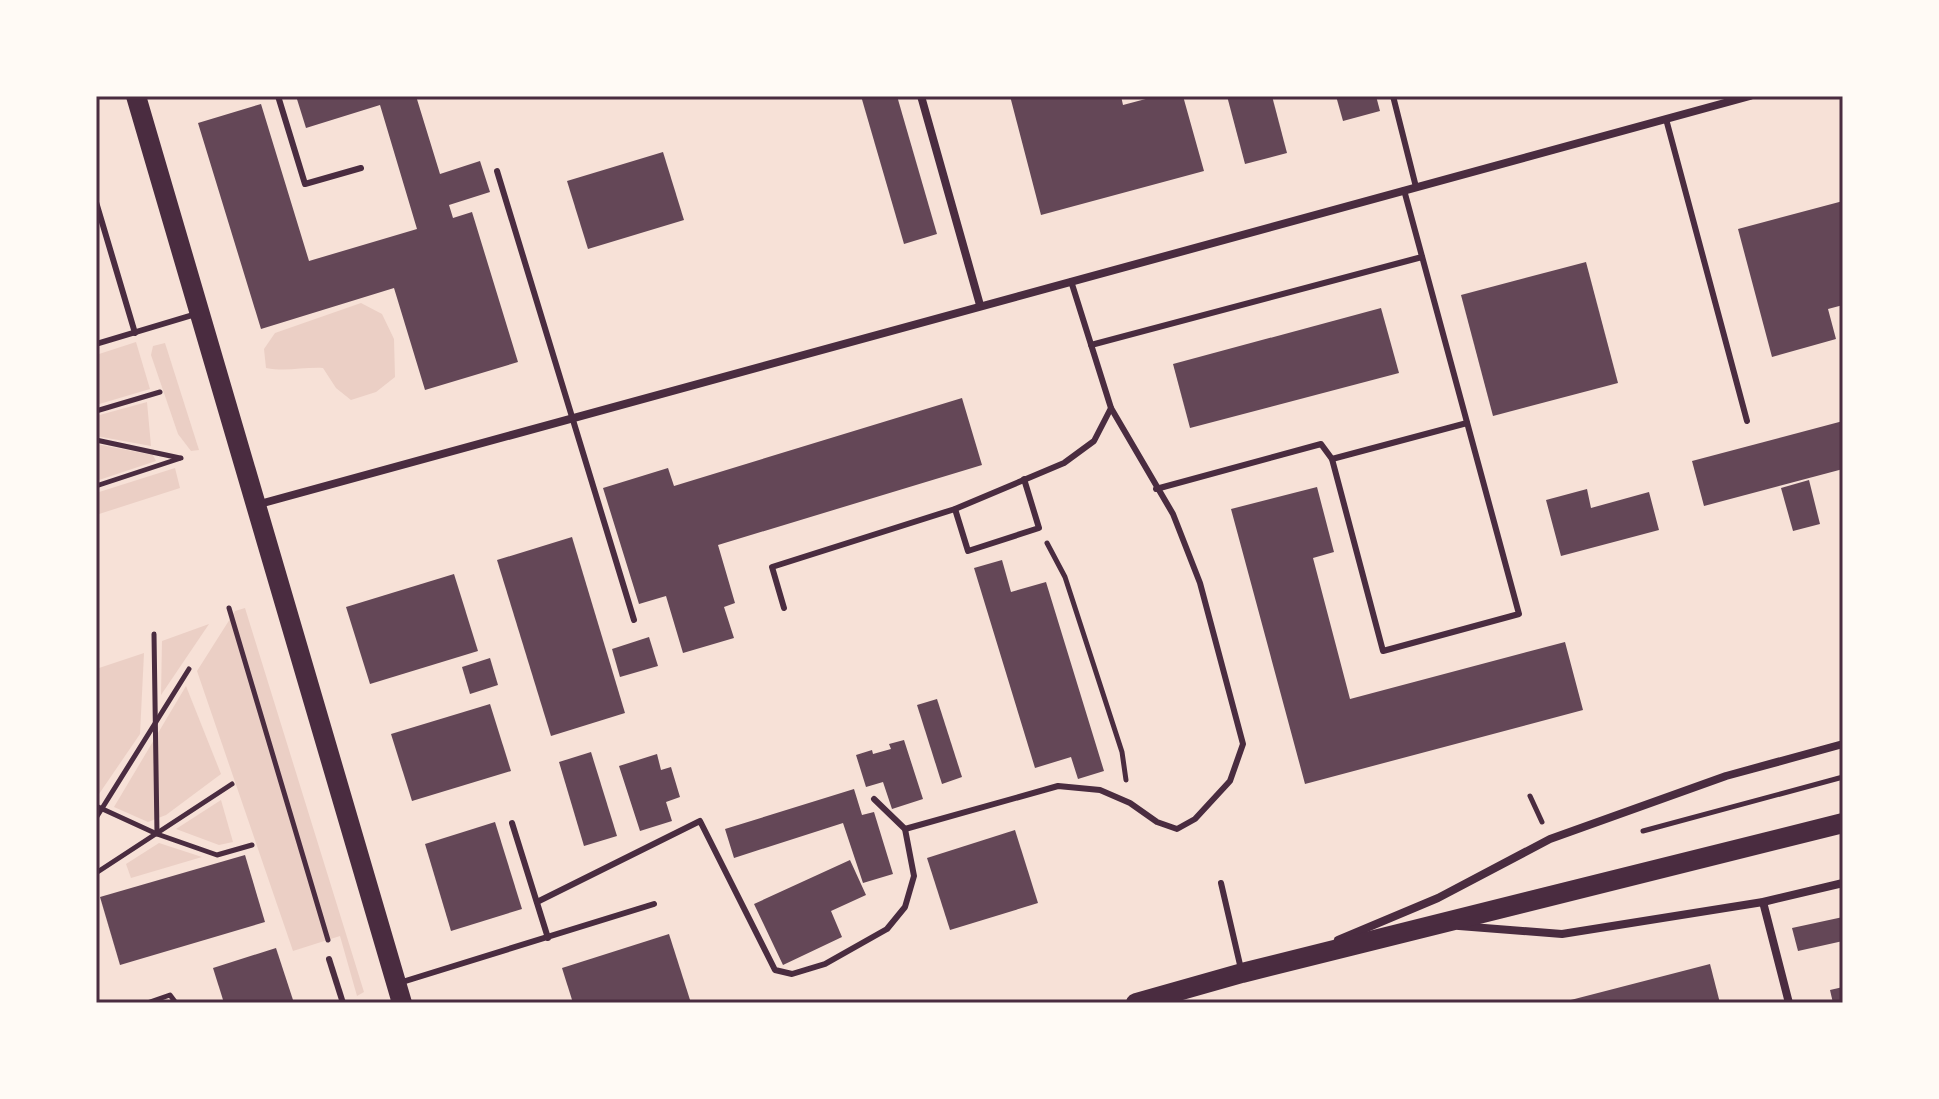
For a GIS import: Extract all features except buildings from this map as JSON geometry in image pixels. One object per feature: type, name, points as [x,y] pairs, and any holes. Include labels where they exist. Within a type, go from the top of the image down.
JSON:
[{"type":"main road","points":[[136,96],[399,994]]},
{"type":"main road","points":[[1136,1003],[1242,973],[1843,823]]},
{"type":"street","points":[[921,96],[980,305]]},
{"type":"street","points":[[256,505],[572,416],[1750,96]]},
{"type":"street","points":[[1283,964],[1438,898],[1550,839],[1726,776],[1843,744]]},
{"type":"street","points":[[1438,925],[1562,934],[1763,902],[1843,883]]},
{"type":"street","points":[[1763,902],[1789,1003]]},
{"type":"lane","points":[[278,96],[305,184],[361,168]]},
{"type":"lane","points":[[1393,96],[1416,187]]},
{"type":"lane","points":[[1666,119],[1747,421]]},
{"type":"lane","points":[[497,171],[634,620]]},
{"type":"lane","points":[[1156,489],[1321,444],[1332,459],[1383,651],[1519,614],[1404,190]]},
{"type":"lane","points":[[96,202],[135,333]]},
{"type":"lane","points":[[1091,345],[1422,257]]},
{"type":"lane","points":[[905,829],[1058,786],[1100,790],[1130,803],[1157,822],[1177,829],[1195,819],[1230,781],[1243,744],[1200,583],[1173,514],[1111,408],[1071,281]]},
{"type":"lane","points":[[96,344],[200,313]]},
{"type":"lane","points":[[784,608],[772,567],[955,509],[1064,463],[1094,441],[1111,408]]},
{"type":"lane","points":[[1332,459],[1467,423]]},
{"type":"lane","points":[[955,509],[968,551],[1039,528],[1024,479]]},
{"type":"lane","points":[[537,902],[700,821],[775,970],[792,974],[825,964],[887,929],[905,907],[914,876],[905,829],[874,799]]},
{"type":"lane","points":[[512,823],[548,938]]},
{"type":"lane","points":[[1221,883],[1242,973]]},
{"type":"lane","points":[[399,994],[548,938],[654,904]]},
{"type":"lane","points":[[329,959],[343,1003]]},
{"type":"path","points":[[96,411],[160,392]]},
{"type":"path","points":[[96,440],[181,458],[96,486]]},
{"type":"path","points":[[1039,528],[1065,577],[1122,752],[1130,803]]},
{"type":"path","points":[[229,608],[328,935],[329,959]]},
{"type":"path","points":[[154,634],[157,834]]},
{"type":"path","points":[[96,818],[99,808],[189,669]]},
{"type":"path","points":[[1678,823],[1843,777]]},
{"type":"path","points":[[96,873],[232,784]]},
{"type":"path","points":[[99,808],[157,834],[217,855],[252,845]]},
{"type":"path","points":[[147,1003],[170,995],[176,1003]]},
{"type":"shaded area","points":[[361,303],[382,314],[394,339],[395,377],[376,392],[351,400],[336,388],[323,368],[266,368],[264,349],[275,333]]},
{"type":"shaded area","points":[[136,342],[150,389],[96,405],[96,355]]},
{"type":"shaded area","points":[[165,343],[199,450],[191,451],[178,434],[151,355],[153,346]]},
{"type":"shaded area","points":[[147,402],[151,446],[96,436],[96,416]]},
{"type":"shaded area","points":[[96,444],[153,455],[156,461],[96,481]]},
{"type":"shaded area","points":[[175,468],[180,488],[96,515],[96,493]]},
{"type":"shaded area","points":[[245,608],[364,992],[357,996],[340,936],[293,951],[197,671],[235,611]]},
{"type":"shaded area","points":[[209,624],[161,695],[162,641]]},
{"type":"shaded area","points":[[144,653],[140,734],[99,794],[96,792],[96,669]]},
{"type":"shaded area","points":[[186,686],[221,774],[166,815],[148,822],[114,807]]},
{"type":"shaded area","points":[[221,800],[233,842],[219,845],[176,829]]},
{"type":"shaded area","points":[[159,843],[202,857],[131,878],[126,864]]}]
